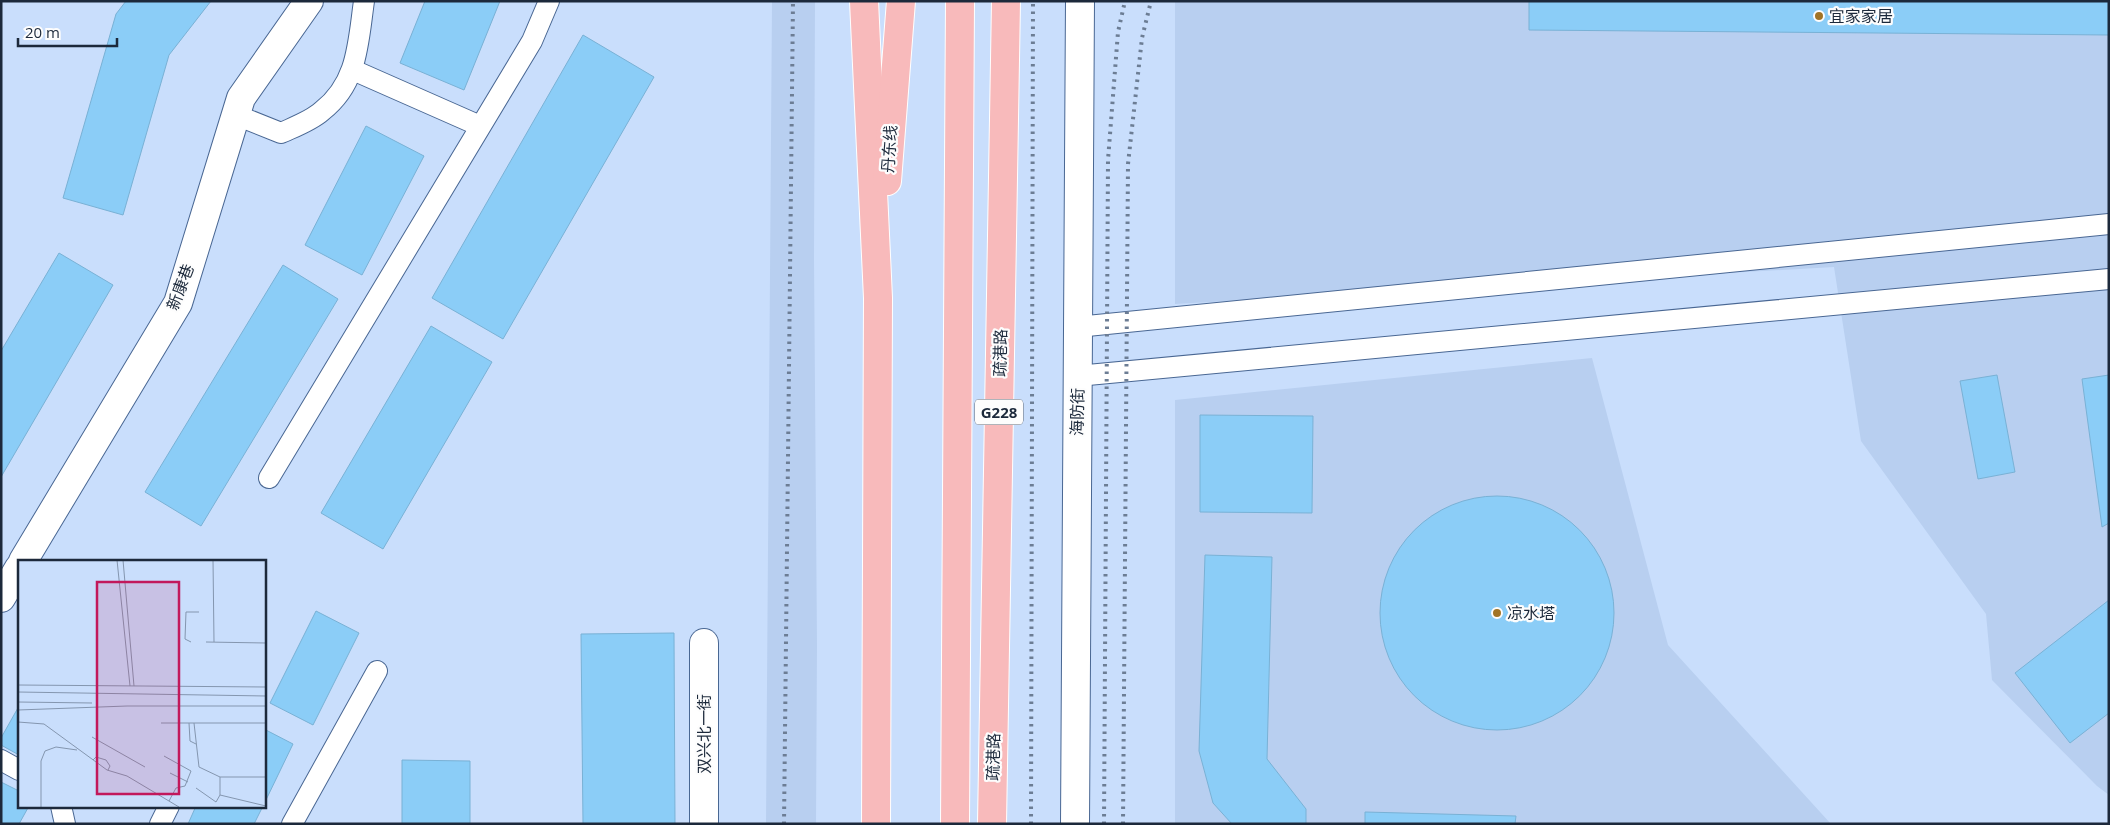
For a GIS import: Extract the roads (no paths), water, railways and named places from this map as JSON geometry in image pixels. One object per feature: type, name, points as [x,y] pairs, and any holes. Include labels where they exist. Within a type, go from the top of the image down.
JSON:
[{"type":"highway","points":[[864,1],[878,298],[876,824]]},
{"type":"highway","name":"丹东线","points":[[878,298],[901,1]]},
{"type":"highway","points":[[955,824],[960,1]]},
{"type":"highway","name":"疏港路","points":[[992,824],[1006,1]]},
{"type":"street","name":"新康巷","points":[[24,560],[178,303],[241,98],[308,1]]},
{"type":"street","name":"海防街","points":[[1075,824],[1080,1]]},
{"type":"street","points":[[1,598],[18,570]]},
{"type":"street","name":"双兴北一街","points":[[704,643],[704,824]]},
{"type":"lane","points":[[236,115],[281,134],[322,112],[341,91],[353,70],[364,1]]},
{"type":"lane","points":[[269,478],[532,41],[548,1]]},
{"type":"lane","points":[[353,70],[480,126]]},
{"type":"lane","points":[[1078,327],[2109,224]]},
{"type":"lane","points":[[1078,376],[2109,279]]},
{"type":"lane","points":[[292,824],[377,671]]},
{"type":"lane","points":[[1,760],[18,769]]},
{"type":"lane","points":[[61,808],[65,824]]},
{"type":"lane","points":[[160,824],[167,808]]},
{"type":"railway","points":[[784,824],[793,1]]},
{"type":"railway","points":[[1031,824],[1033,1]]},
{"type":"railway","points":[[1104,824],[1108,160],[1118,32],[1125,1]]},
{"type":"railway","points":[[1123,824],[1128,164],[1142,38],[1151,1]]},
{"type":"place","name":"宜家家居","points":[[1819,16]]},
{"type":"place","name":"凉水塔","points":[[1497,613]]}]
